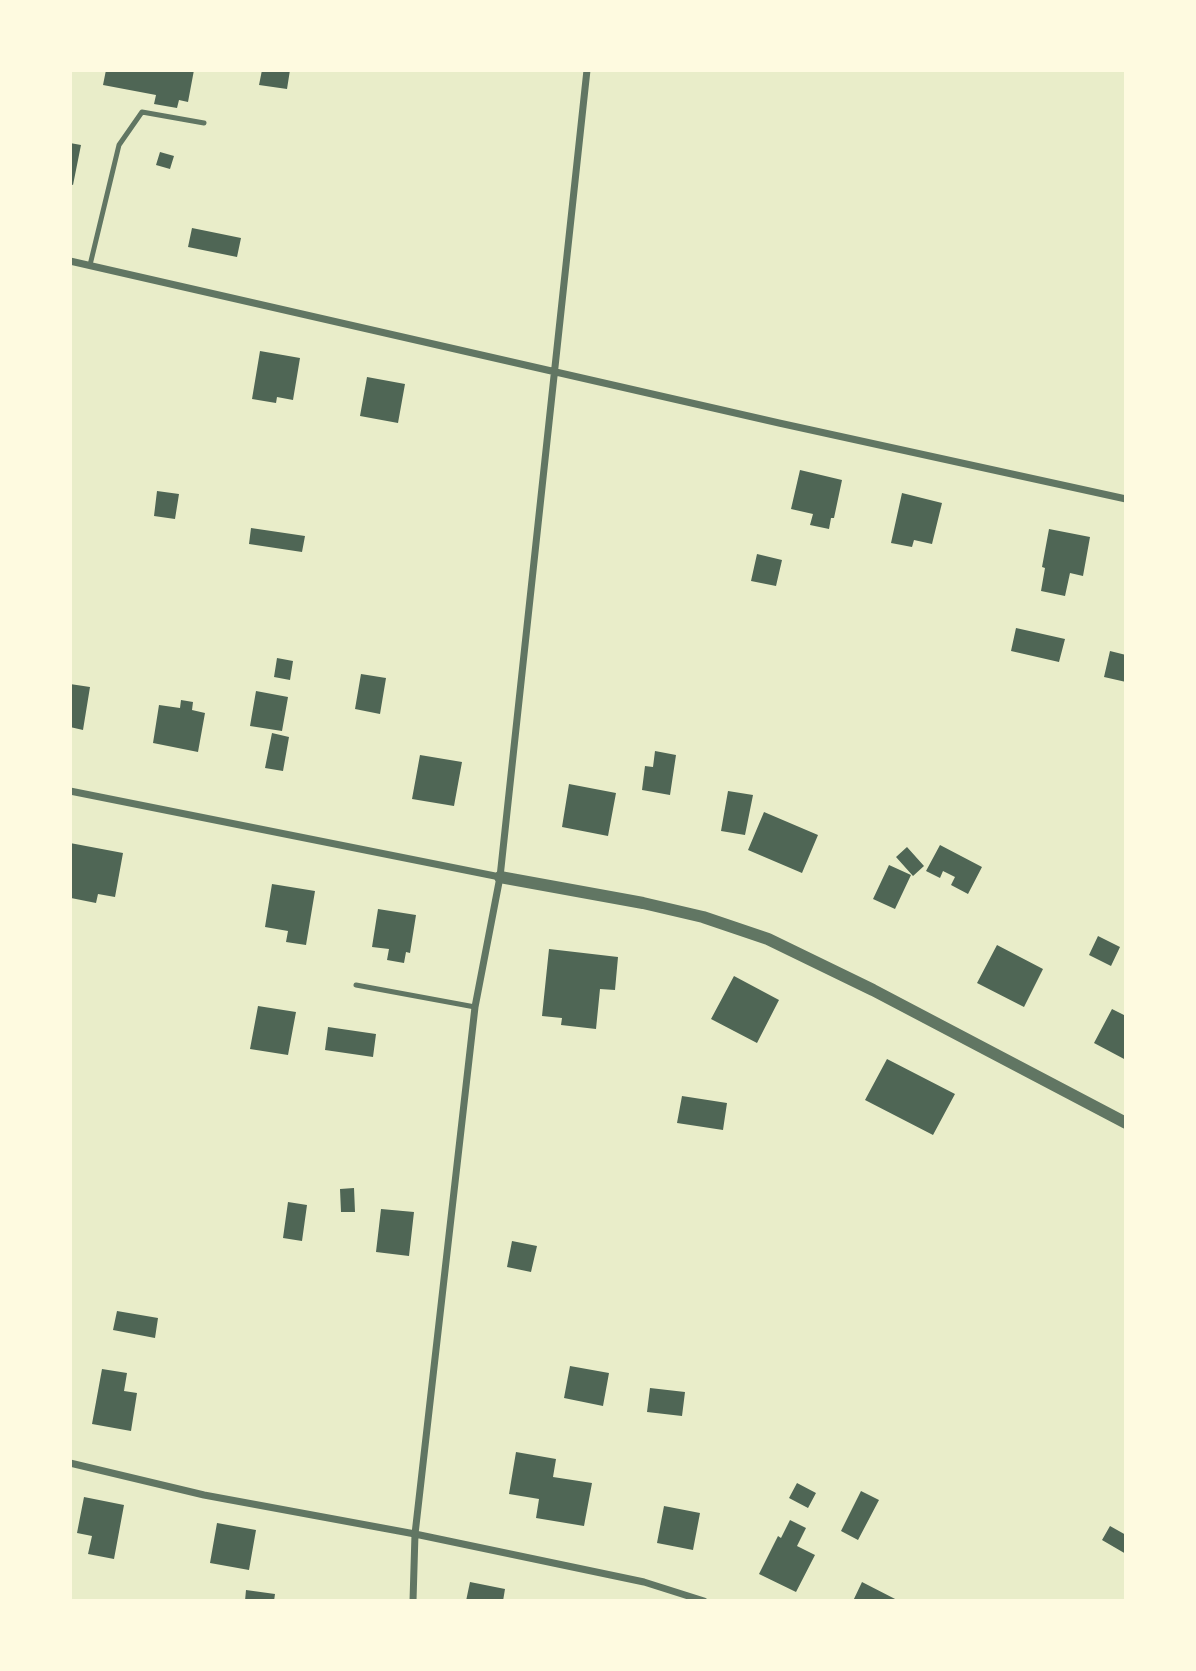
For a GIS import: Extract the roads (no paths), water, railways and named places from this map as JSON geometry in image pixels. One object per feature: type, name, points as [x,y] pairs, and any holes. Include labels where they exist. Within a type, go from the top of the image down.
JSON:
[{"type":"street","points":[[413,1601],[415,1534],[475,1007],[499,877],[587,70]]},
{"type":"street","points":[[70,261],[1126,499]]},
{"type":"street","points":[[70,792],[655,905],[702,917],[768,939],[873,990],[1126,1123]]},
{"type":"street","points":[[70,1463],[204,1495],[415,1534],[644,1582],[704,1601]]},
{"type":"lane","points":[[90,265],[119,145],[142,113],[204,123]]},
{"type":"lane","points":[[356,985],[475,1007]]}]
